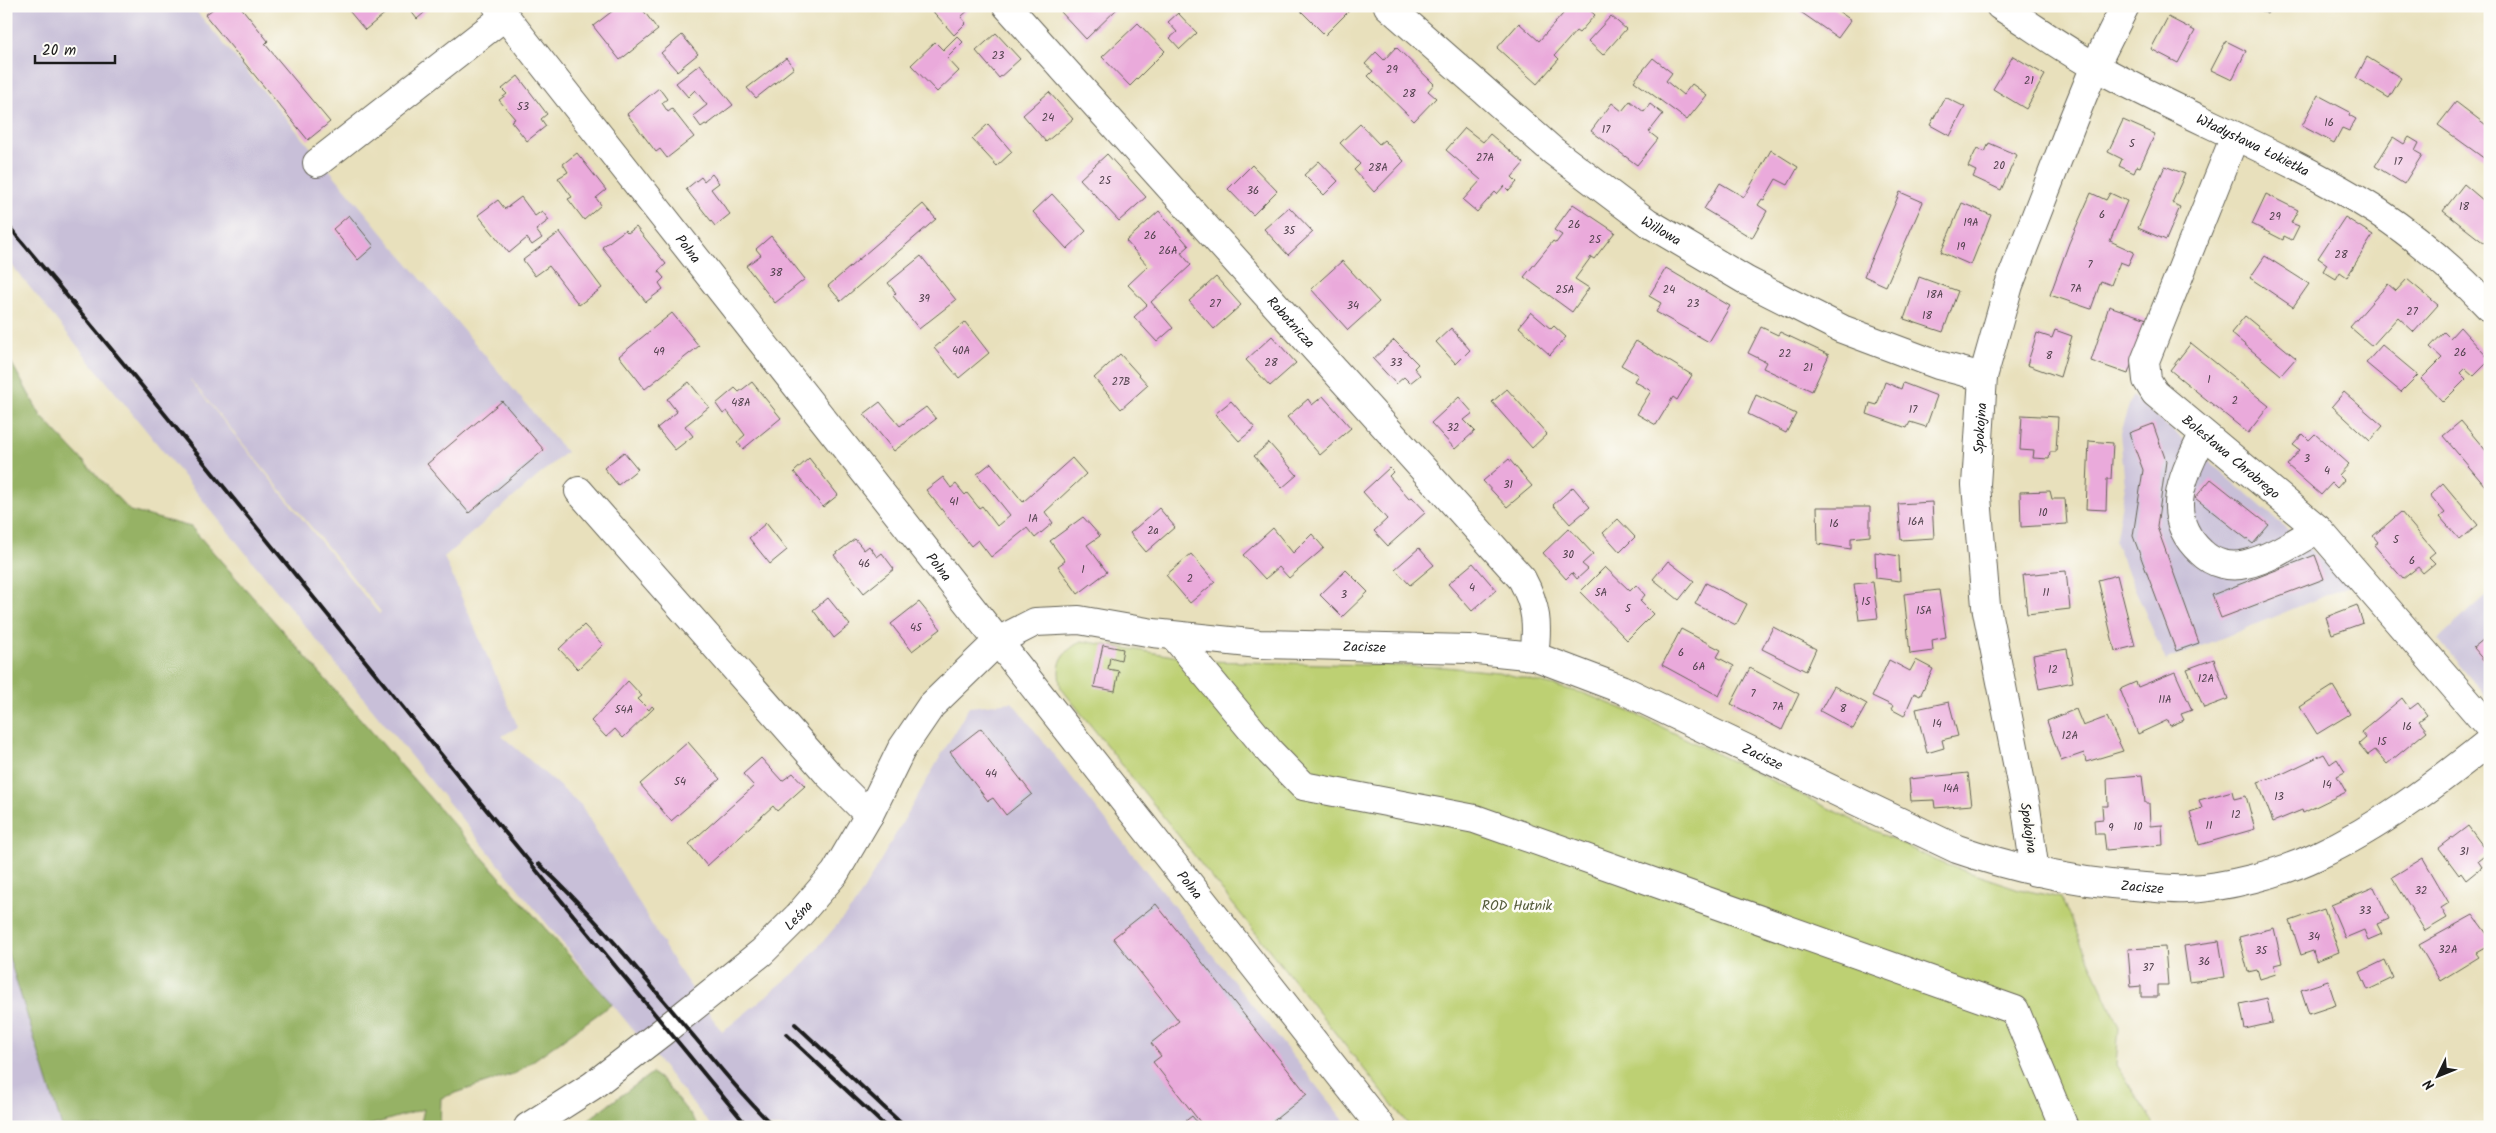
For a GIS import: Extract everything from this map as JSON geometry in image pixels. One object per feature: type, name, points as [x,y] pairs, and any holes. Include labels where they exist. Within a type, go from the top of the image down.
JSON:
[{"type":"street","name":"Robotnicza","points":[[1007,6],[1522,579],[1532,597],[1536,612],[1537,636],[1534,656]]},
{"type":"street","name":"Willowa","points":[[1388,6],[1553,151],[1647,222],[1747,281],[1842,329],[1938,364],[1983,377]]},
{"type":"street","name":"Władysława Łokietka","points":[[2000,6],[2095,66],[2319,178],[2379,213],[2463,279],[2490,308]]},
{"type":"street","name":"Spokojna","points":[[2035,872],[2026,808],[1986,606],[1976,485],[1983,377],[2010,285],[2095,66],[2126,6]]},
{"type":"street","points":[[317,163],[501,11]]},
{"type":"street","name":"Polna","points":[[501,11],[1381,1127]]},
{"type":"street","name":"Bolesława Chrobrego","points":[[2235,136],[2145,361],[2146,380],[2155,392],[2203,435],[2267,484],[2318,529],[2490,728]]},
{"type":"street","points":[[2203,435],[2182,479],[2178,512],[2189,541],[2204,556],[2224,565],[2245,565],[2270,556],[2318,529]]},
{"type":"street","points":[[579,491],[829,775],[869,816]]},
{"type":"street","name":"Zacisze","points":[[998,641],[1035,622],[1079,620],[1174,636],[1259,644],[1468,648],[1534,656],[1621,689],[1957,849],[1997,863],[2098,884],[2186,889],[2254,878],[2316,857],[2372,827],[2440,781],[2490,742]]},
{"type":"street","points":[[1174,636],[1270,752],[1303,786],[1475,819],[2015,1010],[2064,1127]]},
{"type":"street","name":"Leśna","points":[[528,1127],[592,1086],[762,952],[798,916],[835,873],[869,816],[901,750],[931,706],[998,641]]},
{"type":"shaded area","points":[[6,6],[192,6],[566,452],[444,557],[518,727],[502,736],[581,805],[675,964],[722,1032],[798,970],[856,903],[969,707],[1012,702],[1349,1127],[712,1127],[6,258]],"holes":[[[190,379],[381,612],[379,614]]]},
{"type":"shaded area","points":[[2132,396],[2351,585],[2166,661],[2115,542],[2125,486],[2120,433]]},
{"type":"shaded area","points":[[2490,592],[2490,702],[2438,639]]},
{"type":"shaded area","points":[[6,948],[62,1127],[6,1127]]},
{"type":"green space","points":[[6,353],[41,416],[130,511],[191,527],[612,1004],[516,1073],[441,1098],[440,1127],[420,1127],[424,1109],[364,1127],[62,1127],[6,948]]},
{"type":"green space","name":"ROD Hutnik","points":[[1082,641],[1204,661],[1445,667],[1498,672],[1583,693],[1633,713],[1941,863],[2019,889],[2061,898],[2119,1027],[2116,1065],[2156,1127],[1410,1127],[1061,688],[1059,672],[1061,660],[1069,650]]},
{"type":"green space","points":[[652,1073],[664,1082],[700,1127],[578,1127]]},
{"type":"building","points":[[217,6],[240,6],[268,41],[265,44],[330,122],[308,140],[205,15]]},
{"type":"building","points":[[345,6],[394,6],[365,30]]},
{"type":"building","points":[[407,6],[432,6],[417,19]]},
{"type":"building","points":[[619,6],[640,6],[658,30],[620,60],[593,26]]},
{"type":"building","points":[[928,6],[973,6],[961,17],[966,23],[954,35]]},
{"type":"building","points":[[1067,6],[1120,6],[1086,39],[1061,12]]},
{"type":"building","points":[[1296,6],[1345,6],[1349,11],[1325,35]]},
{"type":"building","points":[[1570,6],[1585,6],[1595,15],[1579,33],[1576,31],[1555,55],[1559,59],[1537,84],[1497,48],[1519,23],[1539,41]]},
{"type":"building","points":[[1792,6],[1831,6],[1851,20],[1838,38]]},
{"type":"building","points":[[2255,6],[2272,6],[2267,14]]},
{"type":"building","points":[[1178,13],[1197,33],[1180,49],[1170,38],[1177,32],[1168,22]]},
{"type":"building","points":[[1611,16],[1626,29],[1603,55],[1588,41]]},
{"type":"building","points":[[2168,17],[2195,31],[2178,63],[2151,49]]},
{"type":"building","points":[[1138,23],[1165,51],[1130,86],[1102,57]]},
{"type":"building","points":[[996,33],[1020,59],[999,78],[976,51]]},
{"type":"building","points":[[682,35],[698,54],[677,71],[661,53]]},
{"type":"building","points":[[957,36],[963,42],[947,58],[959,71],[937,92],[911,65],[935,42],[943,50]]},
{"type":"building","points":[[2226,41],[2246,51],[2232,80],[2211,70]]},
{"type":"building","points":[[1396,47],[1434,84],[1428,91],[1436,98],[1414,121],[1368,76],[1373,71],[1365,64],[1376,52],[1384,60]]},
{"type":"building","points":[[2013,56],[2045,75],[2026,109],[1993,89]]},
{"type":"building","points":[[2367,57],[2401,78],[2389,98],[2356,78]]},
{"type":"building","points":[[786,58],[794,68],[756,98],[747,88]]},
{"type":"building","points":[[1653,58],[1672,73],[1666,81],[1683,95],[1692,84],[1707,95],[1687,120],[1634,81]]},
{"type":"building","points":[[700,64],[733,105],[707,125],[705,124],[701,127],[693,116],[707,105],[695,90],[688,97],[676,83]]},
{"type":"building","points":[[518,76],[547,114],[541,119],[546,126],[527,141],[511,121],[515,119],[499,100],[507,94],[502,89]]},
{"type":"building","points":[[659,88],[667,99],[662,103],[668,112],[672,109],[694,137],[667,158],[660,149],[656,152],[627,114]]},
{"type":"building","points":[[1049,92],[1073,119],[1046,142],[1023,115]]},
{"type":"building","points":[[2318,95],[2350,112],[2349,115],[2356,119],[2349,131],[2342,128],[2334,143],[2302,126]]},
{"type":"building","points":[[1945,97],[1965,107],[1950,136],[1930,125]]},
{"type":"building","points":[[1630,101],[1644,112],[1650,104],[1663,114],[1649,132],[1658,139],[1637,165],[1591,131],[1612,103],[1622,111]]},
{"type":"building","points":[[2456,102],[2490,128],[2490,152],[2485,159],[2438,125]]},
{"type":"building","points":[[2123,120],[2155,134],[2140,167],[2137,166],[2134,173],[2119,166],[2122,159],[2108,152]]},
{"type":"building","points":[[988,124],[1012,152],[997,166],[972,139]]},
{"type":"building","points":[[1360,124],[1379,144],[1384,140],[1404,161],[1374,192],[1354,170],[1360,164],[1340,143]]},
{"type":"building","points":[[1465,128],[1483,142],[1490,134],[1524,163],[1512,177],[1517,182],[1509,191],[1504,186],[1497,194],[1495,192],[1477,212],[1463,200],[1481,180],[1446,150]]},
{"type":"building","points":[[2393,137],[2404,144],[2409,137],[2419,143],[2415,151],[2422,155],[2404,184],[2375,166]]},
{"type":"building","points":[[1989,143],[2017,155],[2001,190],[1973,177],[1976,171],[1968,167],[1977,148],[1985,152]]},
{"type":"building","points":[[1771,150],[1798,167],[1788,185],[1776,179],[1764,200],[1762,199],[1758,205],[1767,211],[1752,238],[1704,209],[1720,183],[1744,197]]},
{"type":"building","points":[[577,153],[606,190],[596,198],[601,205],[584,220],[568,199],[572,197],[558,178],[568,172],[563,164]]},
{"type":"building","points":[[1107,154],[1146,197],[1119,221],[1080,179]]},
{"type":"building","points":[[1319,161],[1338,181],[1324,195],[1304,175]]},
{"type":"building","points":[[1252,165],[1277,191],[1253,215],[1228,189]]},
{"type":"building","points":[[2165,166],[2185,174],[2172,203],[2180,207],[2166,240],[2138,228]]},
{"type":"building","points":[[712,174],[719,183],[711,189],[730,214],[715,226],[686,189],[701,177],[704,181]]},
{"type":"building","points":[[2464,184],[2484,201],[2487,196],[2490,198],[2490,235],[2484,243],[2443,211]]},
{"type":"building","points":[[1900,192],[1923,202],[1886,286],[1864,276]]},
{"type":"building","points":[[2091,193],[2106,200],[2110,193],[2127,201],[2110,241],[2134,252],[2128,265],[2120,262],[2111,285],[2101,281],[2091,309],[2050,295],[2069,243]]},
{"type":"building","points":[[1052,194],[1086,231],[1067,249],[1033,212]]},
{"type":"building","points":[[2266,194],[2298,210],[2291,223],[2299,226],[2292,240],[2284,236],[2283,240],[2252,224]]},
{"type":"building","points":[[521,197],[535,216],[542,211],[549,220],[536,230],[542,238],[532,245],[527,238],[509,253],[478,215],[498,200],[505,209]]},
{"type":"building","points":[[1962,203],[1991,215],[1971,265],[1941,252]]},
{"type":"building","points":[[923,204],[936,219],[841,301],[828,286]]},
{"type":"building","points":[[1573,204],[1615,232],[1594,259],[1591,257],[1575,279],[1589,288],[1572,312],[1524,277],[1553,241],[1556,243],[1562,235],[1554,230]]},
{"type":"building","points":[[1289,207],[1313,232],[1288,255],[1264,229]]},
{"type":"building","points":[[1159,211],[1189,246],[1181,253],[1191,265],[1151,302],[1173,328],[1157,342],[1134,317],[1147,305],[1128,285],[1148,266],[1126,241]]},
{"type":"building","points":[[349,215],[374,246],[358,260],[333,229]]},
{"type":"building","points":[[2345,217],[2373,235],[2347,277],[2340,272],[2336,279],[2323,271],[2327,264],[2318,258]]},
{"type":"building","points":[[636,227],[666,264],[658,271],[664,278],[659,283],[663,289],[646,302],[602,247],[625,230],[628,233]]},
{"type":"building","points":[[560,232],[602,288],[579,305],[549,266],[535,276],[523,260]]},
{"type":"building","points":[[771,236],[805,279],[775,303],[746,266],[761,255],[756,249]]},
{"type":"building","points":[[921,256],[956,300],[919,329],[893,296],[896,293],[888,283]]},
{"type":"building","points":[[2265,256],[2309,284],[2293,307],[2250,278]]},
{"type":"building","points":[[1342,261],[1379,302],[1348,330],[1311,289]]},
{"type":"building","points":[[1666,268],[1730,306],[1709,342],[1656,312],[1661,303],[1649,296]]},
{"type":"building","points":[[1216,277],[1241,305],[1214,329],[1189,301]]},
{"type":"building","points":[[1919,277],[1958,291],[1943,332],[1904,319]]},
{"type":"building","points":[[2407,279],[2438,305],[2414,332],[2398,317],[2372,346],[2350,327],[2388,284],[2396,291]]},
{"type":"building","points":[[2109,306],[2147,319],[2128,374],[2091,361]]},
{"type":"building","points":[[1531,312],[1551,329],[1554,326],[1566,337],[1550,355],[1519,327]]},
{"type":"building","points":[[672,313],[699,346],[645,389],[619,356]]},
{"type":"building","points":[[2245,316],[2296,358],[2281,375],[2231,333]]},
{"type":"building","points":[[965,322],[989,353],[959,378],[934,348]]},
{"type":"building","points":[[1761,327],[1778,335],[1780,332],[1829,355],[1812,391],[1763,368],[1766,362],[1748,353]]},
{"type":"building","points":[[2460,327],[2490,360],[2474,376],[2465,368],[2460,373],[2466,379],[2443,402],[2421,379],[2442,358],[2430,347],[2444,332],[2450,338]]},
{"type":"building","points":[[1451,328],[1470,350],[1456,364],[1436,342]]},
{"type":"building","points":[[2055,330],[2072,336],[2060,377],[2027,365],[2037,333],[2052,338]]},
{"type":"building","points":[[1272,336],[1296,363],[1270,386],[1246,360]]},
{"type":"building","points":[[1394,340],[1418,364],[1414,368],[1420,375],[1410,383],[1404,377],[1396,384],[1373,359]]},
{"type":"building","points":[[1636,341],[1692,375],[1677,400],[1673,397],[1656,425],[1637,414],[1651,391],[1634,381],[1638,375],[1621,365]]},
{"type":"building","points":[[2191,343],[2269,406],[2248,433],[2170,370]]},
{"type":"building","points":[[2382,345],[2418,375],[2401,392],[2366,363]]},
{"type":"building","points":[[1120,354],[1148,385],[1121,409],[1094,378]]},
{"type":"building","points":[[689,382],[709,407],[685,426],[693,436],[675,450],[657,428],[677,412],[667,399]]},
{"type":"building","points":[[752,382],[781,418],[743,449],[737,442],[745,435],[727,411],[723,414],[716,404],[735,388],[739,392]]},
{"type":"building","points":[[1885,382],[1901,389],[1903,383],[1937,396],[1926,427],[1910,422],[1907,428],[1867,414],[1870,403],[1877,405]]},
{"type":"building","points":[[1507,389],[1547,434],[1532,448],[1492,402]]},
{"type":"building","points":[[2344,392],[2383,426],[2370,441],[2332,406]]},
{"type":"building","points":[[1756,395],[1796,414],[1786,433],[1748,414]]},
{"type":"building","points":[[1323,396],[1351,428],[1320,455],[1287,417],[1308,399],[1312,405]]},
{"type":"building","points":[[1459,397],[1473,413],[1464,420],[1475,431],[1455,449],[1431,423]]},
{"type":"building","points":[[502,401],[544,450],[469,513],[427,464]]},
{"type":"building","points":[[1231,401],[1255,428],[1239,441],[1215,414]]},
{"type":"building","points":[[880,402],[900,426],[926,407],[936,419],[894,451],[864,414]]},
{"type":"building","points":[[2022,415],[2058,417],[2056,452],[2050,452],[2049,459],[2033,458],[2034,451],[2020,450]]},
{"type":"building","points":[[2461,421],[2487,452],[2490,451],[2490,492],[2443,436]]},
{"type":"building","points":[[2153,424],[2166,461],[2157,527],[2199,643],[2176,651],[2133,536],[2143,470],[2129,433]]},
{"type":"building","points":[[2303,434],[2309,440],[2315,434],[2349,464],[2339,475],[2344,480],[2337,488],[2332,483],[2321,495],[2287,465],[2300,450],[2293,445]]},
{"type":"building","points":[[2089,441],[2113,443],[2111,479],[2107,479],[2106,510],[2086,509]]},
{"type":"building","points":[[1269,443],[1297,475],[1282,488],[1254,456]]},
{"type":"building","points":[[624,452],[638,469],[618,485],[604,468]]},
{"type":"building","points":[[809,458],[838,495],[823,507],[794,472]]},
{"type":"building","points":[[1072,458],[1086,474],[1045,512],[1053,523],[1035,538],[1027,528],[991,557],[978,540],[971,546],[926,490],[943,477],[951,488],[956,484],[965,495],[967,493],[979,508],[982,506],[997,526],[1010,515],[977,474],[991,463],[1023,502]]},
{"type":"building","points":[[1509,459],[1532,486],[1507,507],[1483,481]]},
{"type":"building","points":[[1389,468],[1393,472],[1389,476],[1409,499],[1412,497],[1426,512],[1388,546],[1374,531],[1387,519],[1363,492]]},
{"type":"building","points":[[2211,479],[2269,525],[2253,544],[2195,498]]},
{"type":"building","points":[[2443,483],[2478,525],[2460,540],[2440,517],[2445,513],[2430,495]]},
{"type":"building","points":[[1573,487],[1590,507],[1570,524],[1553,505]]},
{"type":"building","points":[[2050,491],[2052,499],[2065,499],[2067,524],[2021,527],[2020,492]]},
{"type":"building","points":[[1932,502],[1934,538],[1901,540],[1898,504]]},
{"type":"building","points":[[1817,507],[1870,507],[1870,536],[1851,538],[1851,549],[1818,544]]},
{"type":"building","points":[[1159,508],[1175,527],[1146,552],[1130,533]]},
{"type":"building","points":[[2401,512],[2435,552],[2429,557],[2435,563],[2423,573],[2418,567],[2403,579],[2374,545],[2378,542],[2373,536]]},
{"type":"building","points":[[1083,517],[1100,536],[1087,545],[1107,572],[1078,594],[1058,566],[1065,561],[1050,541]]},
{"type":"building","points":[[1618,519],[1635,537],[1620,552],[1603,533]]},
{"type":"building","points":[[766,523],[787,550],[770,564],[749,538]]},
{"type":"building","points":[[1273,528],[1293,553],[1312,534],[1324,548],[1289,578],[1279,567],[1265,579],[1243,555]]},
{"type":"building","points":[[1569,528],[1593,554],[1582,564],[1588,569],[1577,579],[1572,573],[1566,579],[1543,553]]},
{"type":"building","points":[[855,539],[864,550],[869,546],[877,557],[882,553],[894,569],[864,593],[834,555]]},
{"type":"building","points":[[1419,548],[1434,565],[1410,585],[1395,569]]},
{"type":"building","points":[[1875,552],[1899,556],[1900,581],[1876,578]]},
{"type":"building","points":[[1191,554],[1215,582],[1190,603],[1166,575]]},
{"type":"building","points":[[2315,555],[2324,579],[2221,618],[2212,595]]},
{"type":"building","points":[[1668,561],[1694,581],[1679,600],[1653,579]]},
{"type":"building","points":[[1473,563],[1496,590],[1472,611],[1448,584]]},
{"type":"building","points":[[1605,567],[1630,591],[1636,585],[1645,595],[1640,601],[1653,614],[1627,640],[1580,592]]},
{"type":"building","points":[[1346,570],[1368,592],[1342,617],[1320,595]]},
{"type":"building","points":[[2066,571],[2070,609],[2027,614],[2023,575]]},
{"type":"building","points":[[2117,575],[2135,646],[2115,651],[2098,580]]},
{"type":"building","points":[[1873,582],[1878,618],[1859,620],[1854,584]]},
{"type":"building","points":[[1706,583],[1747,604],[1736,625],[1695,604]]},
{"type":"building","points":[[1939,590],[1946,637],[1932,640],[1933,651],[1910,654],[1904,594]]},
{"type":"building","points":[[828,598],[850,625],[834,638],[813,610]]},
{"type":"building","points":[[919,602],[941,629],[912,651],[891,624]]},
{"type":"building","points":[[2357,605],[2363,623],[2332,634],[2326,617]]},
{"type":"building","points":[[584,625],[603,645],[578,669],[559,649]]},
{"type":"building","points":[[1773,627],[1816,649],[1806,671],[1762,649]]},
{"type":"building","points":[[1681,629],[1721,650],[1717,657],[1734,666],[1719,696],[1662,665]]},
{"type":"building","points":[[2490,634],[2490,660],[2486,663],[2473,648]]},
{"type":"building","points":[[1103,645],[1123,649],[1121,660],[1110,657],[1108,669],[1119,671],[1115,691],[1094,687]]},
{"type":"building","points":[[2067,649],[2073,682],[2039,689],[2033,655]]},
{"type":"building","points":[[2214,659],[2228,699],[2204,708],[2187,669]]},
{"type":"building","points":[[1889,660],[1910,671],[1916,660],[1933,669],[1920,696],[1914,693],[1904,716],[1891,709],[1893,706],[1872,696]]},
{"type":"building","points":[[1750,668],[1799,694],[1782,730],[1731,704]]},
{"type":"building","points":[[2175,672],[2192,710],[2181,714],[2184,720],[2170,726],[2168,720],[2138,734],[2120,689],[2136,682],[2138,687]]},
{"type":"building","points":[[628,681],[642,696],[638,699],[649,710],[652,706],[654,708],[623,738],[615,729],[606,737],[591,721]]},
{"type":"building","points":[[1834,686],[1867,704],[1853,729],[1820,711]]},
{"type":"building","points":[[2333,686],[2350,714],[2317,734],[2300,707]]},
{"type":"building","points":[[2402,698],[2410,709],[2418,703],[2427,715],[2419,721],[2427,731],[2387,764],[2375,750],[2368,755],[2359,744],[2366,738],[2361,732]]},
{"type":"building","points":[[1949,702],[1958,736],[1942,740],[1944,748],[1927,753],[1916,709]]},
{"type":"building","points":[[2076,709],[2083,726],[2107,717],[2123,751],[2086,762],[2084,753],[2061,761],[2047,721]]},
{"type":"building","points":[[981,728],[1032,794],[1006,815],[993,798],[988,801],[950,752]]},
{"type":"building","points":[[688,742],[720,779],[671,821],[640,784]]},
{"type":"building","points":[[2324,754],[2330,764],[2337,759],[2345,772],[2337,776],[2346,792],[2303,813],[2302,810],[2273,822],[2258,782],[2282,774]]},
{"type":"building","points":[[761,758],[782,781],[793,773],[805,786],[777,811],[773,806],[707,866],[689,844],[754,786],[743,774]]},
{"type":"building","points":[[1968,773],[1972,805],[1935,808],[1934,800],[1911,801],[1909,779]]},
{"type":"building","points":[[2142,775],[2145,803],[2149,803],[2150,826],[2162,825],[2163,845],[2106,850],[2104,834],[2095,834],[2094,820],[2103,819],[2102,806],[2108,806],[2107,778]]},
{"type":"building","points":[[2232,791],[2234,799],[2246,796],[2255,829],[2199,845],[2190,812],[2202,808],[2199,800]]},
{"type":"building","points":[[2468,826],[2488,853],[2478,861],[2482,867],[2466,880],[2461,873],[2459,875],[2439,848]]},
{"type":"building","points":[[2423,858],[2449,903],[2441,908],[2447,918],[2425,931],[2392,877]]},
{"type":"building","points":[[2374,887],[2389,919],[2377,924],[2382,934],[2368,940],[2364,930],[2345,938],[2331,905]]},
{"type":"building","points":[[1156,904],[1307,1094],[1266,1127],[1204,1127],[1153,1062],[1161,1056],[1151,1043],[1179,1021],[1113,938]]},
{"type":"building","points":[[2324,909],[2339,952],[2316,961],[2313,951],[2301,955],[2290,921]]},
{"type":"building","points":[[2473,915],[2490,938],[2490,945],[2476,953],[2479,957],[2440,981],[2419,945]]},
{"type":"building","points":[[2274,928],[2282,963],[2274,965],[2276,974],[2260,979],[2257,970],[2248,972],[2239,937]]},
{"type":"building","points":[[2219,941],[2225,977],[2189,982],[2184,946]]},
{"type":"building","points":[[2165,947],[2168,985],[2158,985],[2158,997],[2141,997],[2141,986],[2131,987],[2128,949]]},
{"type":"building","points":[[2385,960],[2393,978],[2368,990],[2360,972]]},
{"type":"building","points":[[2328,981],[2336,1005],[2309,1014],[2301,990]]},
{"type":"building","points":[[2267,998],[2272,1023],[2245,1029],[2240,1004]]},
{"type":"building","points":[[1192,1116],[1201,1127],[1178,1127]]},
{"type":"railway","points":[[6,223],[133,375],[461,779],[748,1127]]},
{"type":"railway","points":[[539,864],[601,927],[734,1084],[774,1127]]},
{"type":"railway","points":[[795,1024],[905,1127]]},
{"type":"railway","points":[[786,1034],[886,1127]]}]
